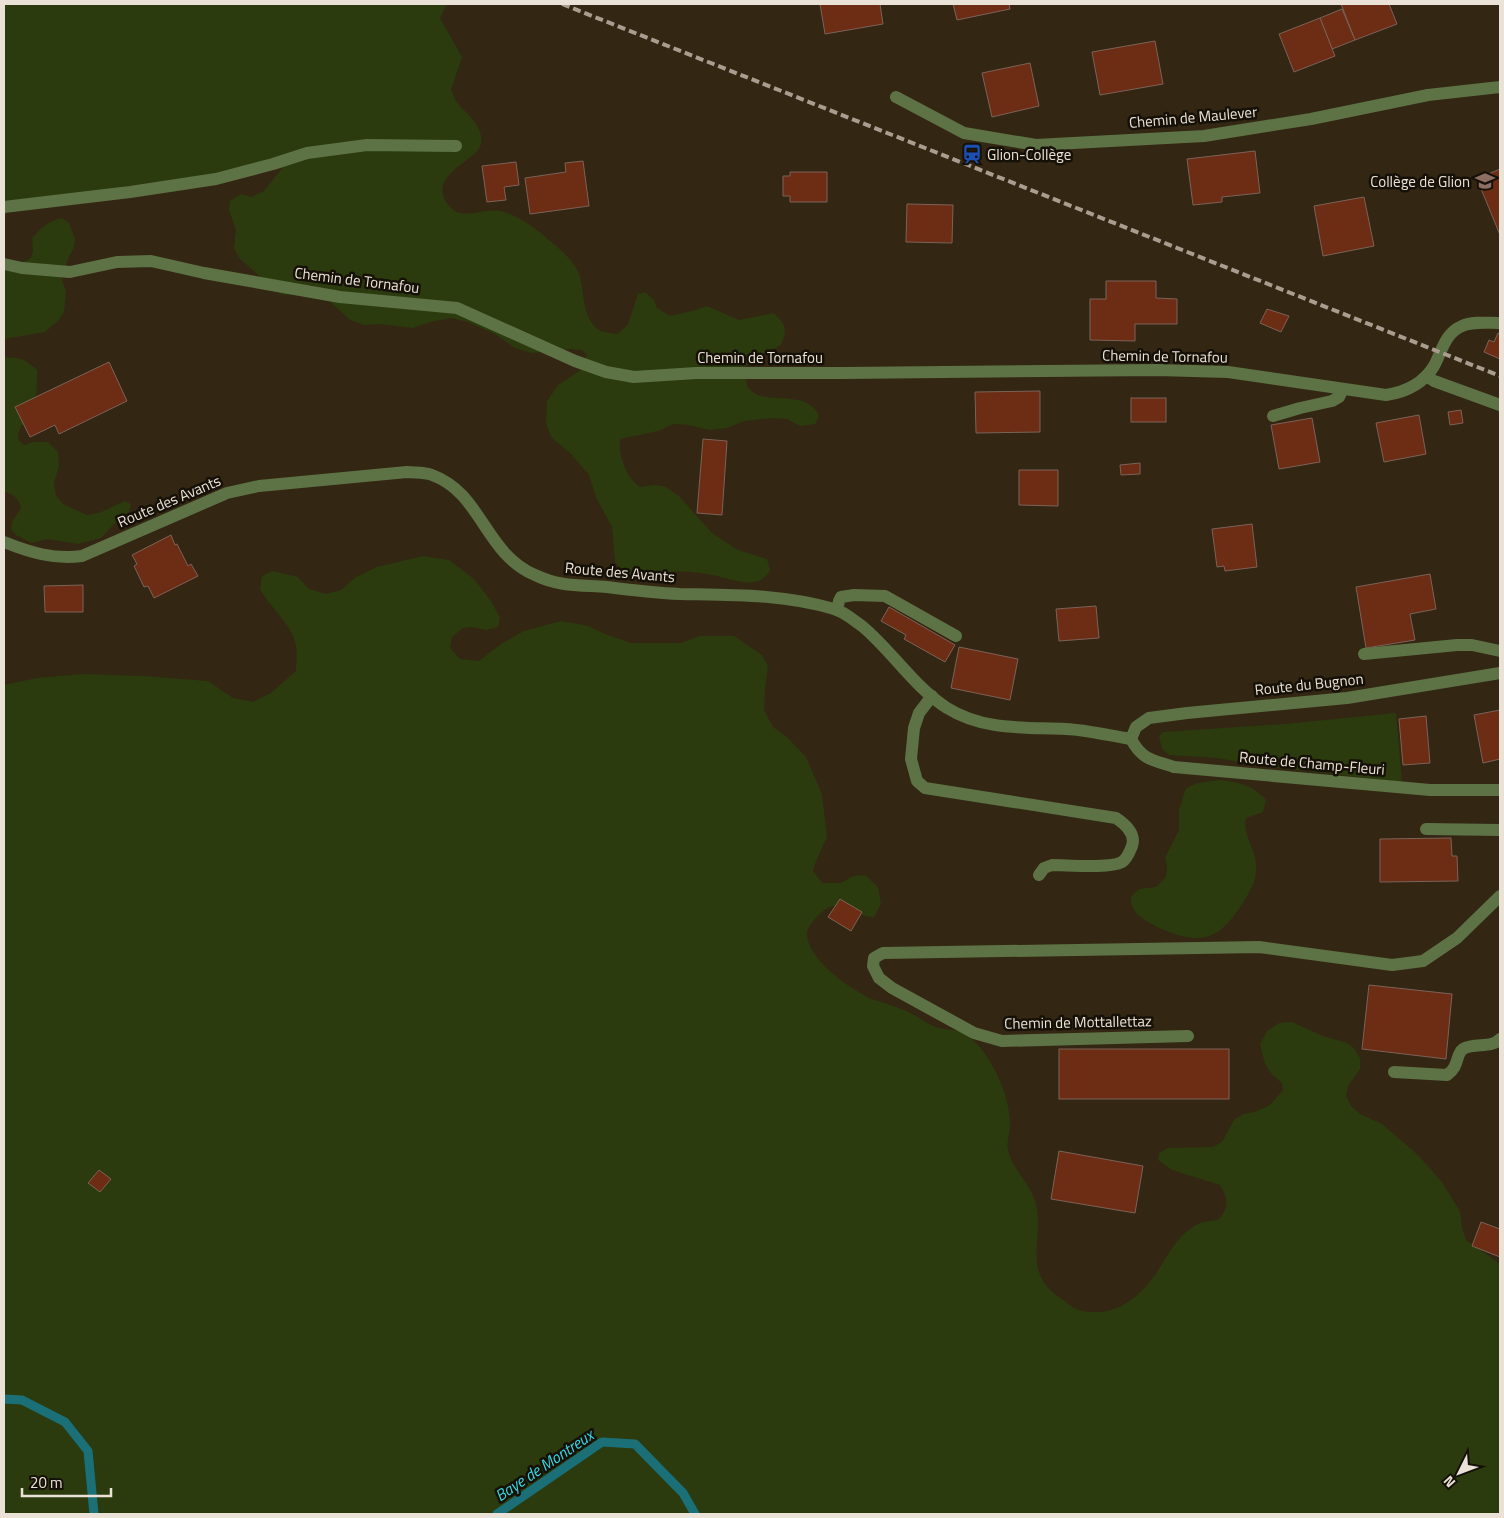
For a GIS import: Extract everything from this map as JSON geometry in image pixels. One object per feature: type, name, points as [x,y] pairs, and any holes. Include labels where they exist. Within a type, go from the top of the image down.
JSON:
[{"type":"street","name":"Chemin de Maulever","points":[[896,97],[964,133],[1036,145],[1204,136],[1312,119],[1428,96],[1500,87]]},
{"type":"street","points":[[4,207],[130,192],[216,179],[307,153],[367,145],[456,146]]},
{"type":"street","name":"Chemin de Tornafou","points":[[4,264],[22,268],[70,272],[118,262],[151,261],[204,273],[340,297],[458,308],[575,361],[606,372],[634,377],[696,373],[809,374],[1166,370],[1228,372],[1386,395],[1410,389],[1426,376],[1434,366],[1449,336],[1456,328],[1468,324],[1500,322]]},
{"type":"street","points":[[1426,376],[1434,381],[1500,405]]},
{"type":"street","points":[[1273,416],[1332,401],[1339,397],[1343,389]]},
{"type":"street","name":"Route des Avants","points":[[4,542],[44,556],[63,558],[82,556],[227,493],[259,486],[407,472],[430,474],[448,483],[465,497],[498,547],[515,564],[534,575],[560,585],[678,594],[748,595],[797,599],[837,610],[851,618],[879,640],[932,696],[947,708],[962,716],[998,727],[1069,729],[1131,739]]},
{"type":"street","points":[[837,610],[841,597],[854,595],[885,596],[956,636]]},
{"type":"street","points":[[1364,654],[1456,645],[1472,645],[1500,651]]},
{"type":"street","name":"Route du Bugnon","points":[[1131,739],[1136,726],[1149,718],[1348,698],[1500,673]]},
{"type":"street","points":[[932,696],[920,713],[914,728],[911,759],[917,781],[926,788],[1116,818],[1130,830],[1133,842],[1129,853],[1123,861],[1112,865],[1052,865],[1044,868],[1039,875]]},
{"type":"street","name":"Route de Champ-Fleuri","points":[[1131,739],[1137,751],[1148,759],[1174,767],[1430,790],[1500,790]]},
{"type":"street","points":[[1426,829],[1500,830]]},
{"type":"street","name":"Chemin de Mottallettaz","points":[[1188,1036],[1002,1041],[974,1033],[892,988],[879,978],[873,966],[874,958],[883,953],[1259,947],[1392,965],[1423,961],[1456,938],[1500,896]]},
{"type":"street","points":[[1394,1072],[1447,1075],[1454,1070],[1458,1054],[1463,1049],[1497,1043],[1500,1039]]},
{"type":"green space","points":[[4,4],[447,4],[440,18],[462,57],[451,89],[456,101],[474,121],[481,138],[478,150],[449,175],[444,182],[442,190],[445,200],[451,207],[457,212],[463,213],[492,210],[507,213],[526,222],[544,235],[566,255],[577,269],[589,319],[601,331],[618,334],[628,324],[638,294],[645,292],[654,300],[657,308],[670,316],[707,306],[739,320],[774,313],[783,324],[785,335],[781,345],[754,359],[745,367],[747,386],[755,393],[764,397],[800,400],[807,403],[814,408],[819,416],[815,424],[800,426],[787,419],[772,418],[744,421],[727,428],[709,430],[689,425],[674,424],[658,431],[620,439],[620,452],[624,466],[635,483],[640,487],[664,486],[679,496],[712,533],[738,550],[767,559],[770,571],[759,581],[753,582],[698,573],[678,572],[659,574],[641,580],[626,574],[615,562],[612,527],[596,497],[589,475],[570,453],[551,437],[546,423],[547,401],[558,385],[581,370],[587,355],[582,350],[570,349],[532,353],[515,348],[495,334],[468,322],[451,318],[413,328],[379,324],[364,325],[350,320],[312,285],[290,295],[280,294],[239,258],[234,248],[236,230],[229,210],[230,201],[241,194],[251,197],[264,191],[283,167],[147,183],[82,193],[10,210],[4,216]]},
{"type":"green space","points":[[62,218],[69,223],[75,239],[74,248],[68,258],[62,280],[66,291],[64,312],[58,321],[45,332],[4,339],[4,259],[20,263],[30,259],[33,252],[32,238],[45,225]]},
{"type":"green space","points":[[4,355],[7,358],[23,360],[37,370],[33,409],[21,426],[18,439],[24,445],[33,442],[48,442],[58,452],[59,466],[54,483],[56,496],[63,504],[87,515],[99,513],[125,501],[131,504],[129,512],[118,520],[101,538],[78,544],[47,539],[32,543],[16,535],[11,529],[12,522],[21,508],[15,497],[4,492]]},
{"type":"green space","points":[[423,556],[449,560],[474,579],[491,601],[500,618],[498,627],[486,630],[472,627],[463,628],[452,637],[450,648],[460,659],[479,661],[501,644],[524,631],[561,621],[588,626],[631,643],[681,643],[700,636],[734,636],[762,655],[768,666],[764,710],[773,727],[788,738],[806,757],[822,794],[827,837],[813,871],[822,883],[841,883],[853,876],[865,875],[878,887],[881,904],[874,917],[868,917],[836,906],[827,908],[810,925],[807,932],[809,942],[821,962],[852,988],[872,999],[897,1007],[933,1026],[961,1032],[974,1041],[985,1053],[996,1072],[1007,1102],[1010,1126],[1008,1150],[1010,1157],[1033,1194],[1035,1201],[1038,1215],[1036,1253],[1040,1276],[1047,1287],[1074,1308],[1091,1312],[1103,1312],[1124,1305],[1150,1282],[1174,1246],[1189,1229],[1207,1221],[1218,1220],[1222,1216],[1226,1207],[1226,1199],[1220,1185],[1172,1170],[1158,1160],[1159,1153],[1168,1148],[1213,1147],[1222,1142],[1234,1120],[1243,1114],[1255,1112],[1270,1105],[1283,1090],[1282,1083],[1266,1066],[1263,1057],[1260,1044],[1267,1031],[1279,1023],[1292,1022],[1323,1036],[1347,1043],[1354,1048],[1360,1058],[1360,1069],[1348,1086],[1346,1096],[1351,1106],[1360,1114],[1382,1124],[1418,1155],[1442,1182],[1460,1211],[1466,1240],[1500,1264],[1500,1514],[4,1514],[4,685],[37,678],[83,674],[144,676],[208,681],[233,698],[253,702],[271,693],[296,671],[297,653],[295,642],[284,621],[260,589],[262,576],[272,571],[298,577],[309,589],[326,594],[341,590],[356,577],[377,567]]},
{"type":"green space","points":[[1396,713],[1402,782],[1256,765],[1217,758],[1169,755],[1162,749],[1159,736],[1163,732],[1285,724]]},
{"type":"green space","points":[[1219,780],[1245,785],[1256,791],[1266,800],[1263,812],[1246,818],[1245,824],[1255,860],[1256,871],[1254,880],[1236,913],[1221,930],[1203,938],[1181,936],[1143,919],[1135,912],[1131,904],[1131,897],[1139,889],[1156,887],[1166,877],[1167,867],[1165,858],[1179,830],[1179,810],[1186,788],[1198,783]]},
{"type":"building","points":[[820,4],[880,4],[883,24],[825,34]]},
{"type":"building","points":[[953,4],[1009,4],[1010,9],[957,20]]},
{"type":"building","points":[[1341,4],[1389,4],[1397,24],[1355,40]]},
{"type":"building","points":[[1342,9],[1355,40],[1332,49],[1320,18]]},
{"type":"building","points":[[1320,18],[1335,56],[1294,72],[1279,34]]},
{"type":"building","points":[[1155,41],[1163,84],[1100,95],[1092,52]]},
{"type":"building","points":[[1030,63],[1039,106],[992,117],[982,73]]},
{"type":"building","points":[[1255,151],[1260,193],[1222,197],[1222,202],[1193,205],[1187,159]]},
{"type":"building","points":[[583,161],[589,206],[530,214],[525,178],[566,172],[565,163]]},
{"type":"building","points":[[516,162],[519,185],[504,187],[506,200],[487,202],[482,166]]},
{"type":"building","points":[[1500,169],[1500,235],[1477,179]]},
{"type":"building","points":[[790,172],[827,172],[827,202],[790,202],[790,196],[783,196],[783,176],[790,176]]},
{"type":"building","points":[[1364,197],[1374,246],[1323,256],[1314,206]]},
{"type":"building","points":[[907,204],[953,205],[952,243],[906,242]]},
{"type":"building","points":[[1106,281],[1156,281],[1156,298],[1177,299],[1177,324],[1135,324],[1135,341],[1090,340],[1090,299],[1106,299]]},
{"type":"building","points":[[1267,309],[1289,316],[1281,332],[1260,323]]},
{"type":"building","points":[[1498,333],[1500,334],[1500,359],[1484,352],[1489,340],[1494,342]]},
{"type":"building","points":[[109,362],[127,401],[59,434],[55,425],[30,437],[15,407]]},
{"type":"building","points":[[1040,391],[1040,432],[976,433],[975,392]]},
{"type":"building","points":[[1131,398],[1166,398],[1166,422],[1131,422]]},
{"type":"building","points":[[1461,410],[1463,423],[1450,425],[1448,412]]},
{"type":"building","points":[[1419,415],[1426,454],[1384,462],[1376,423]]},
{"type":"building","points":[[1312,418],[1320,462],[1279,469],[1271,425]]},
{"type":"building","points":[[703,439],[727,441],[722,515],[697,513]]},
{"type":"building","points":[[1140,463],[1140,474],[1121,475],[1120,465]]},
{"type":"building","points":[[1019,470],[1058,470],[1058,506],[1019,505]]},
{"type":"building","points":[[1252,524],[1257,567],[1225,571],[1224,566],[1217,567],[1212,529]]},
{"type":"building","points":[[171,535],[188,566],[191,564],[198,576],[154,598],[148,586],[144,587],[134,566],[137,564],[132,555]]},
{"type":"building","points":[[1430,574],[1436,609],[1410,614],[1415,640],[1366,648],[1356,587]]},
{"type":"building","points":[[83,585],[83,612],[45,612],[44,586]]},
{"type":"building","points":[[1096,606],[1099,638],[1059,641],[1056,609]]},
{"type":"building","points":[[889,607],[955,645],[945,662],[904,639],[906,635],[881,621]]},
{"type":"building","points":[[959,647],[1018,659],[1010,700],[951,688]]},
{"type":"building","points":[[1500,710],[1500,759],[1483,763],[1474,715]]},
{"type":"building","points":[[1426,716],[1430,763],[1403,765],[1399,719]]},
{"type":"building","points":[[1451,838],[1452,856],[1457,856],[1458,881],[1380,882],[1380,839]]},
{"type":"building","points":[[840,899],[862,912],[851,931],[828,917]]},
{"type":"building","points":[[1369,985],[1452,994],[1446,1059],[1362,1049]]},
{"type":"building","points":[[1059,1049],[1229,1049],[1229,1099],[1059,1099]]},
{"type":"building","points":[[1059,1151],[1143,1166],[1135,1213],[1051,1199]]},
{"type":"building","points":[[99,1170],[111,1179],[100,1192],[88,1183]]},
{"type":"building","points":[[1481,1222],[1500,1229],[1500,1257],[1472,1246]]},
{"type":"waterway","name":"Baye de Montreux","points":[[4,1399],[22,1400],[65,1422],[88,1451],[94,1514]]},
{"type":"waterway","name":"Baye de Montreux","points":[[497,1514],[602,1442],[635,1444],[683,1493],[695,1514]]},
{"type":"railway","points":[[562,4],[1500,376]]},
{"type":"place","name":"Glion-Collège","points":[[972,154]]},
{"type":"place","name":"Collège de Glion","points":[[1485,181]]}]
